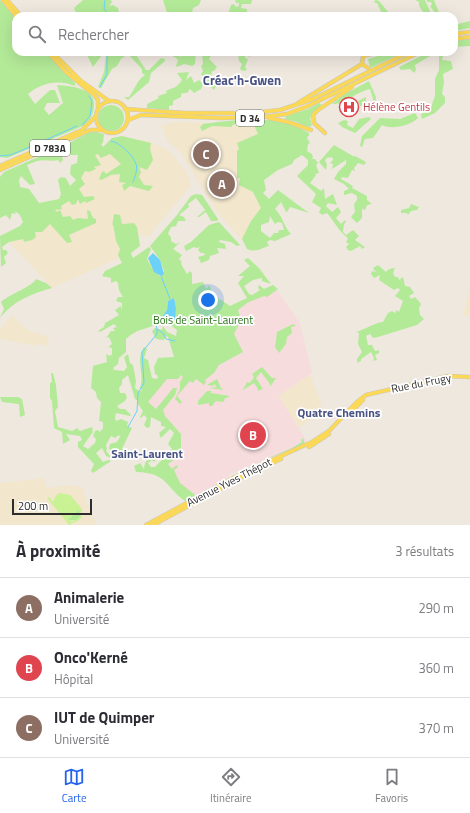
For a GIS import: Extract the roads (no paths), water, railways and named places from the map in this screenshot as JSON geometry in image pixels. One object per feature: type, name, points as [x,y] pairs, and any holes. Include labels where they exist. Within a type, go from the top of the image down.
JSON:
[{"type":"main road","points":[[3,0],[13,12]]},
{"type":"main road","points":[[7,0],[17,12]]},
{"type":"main road","points":[[458,34],[470,32]]},
{"type":"main road","points":[[458,38],[470,37]]},
{"type":"main road","points":[[52,56],[66,72],[95,96],[98,107],[95,117],[101,130],[108,133],[116,133],[125,127],[128,120],[126,108],[118,102],[109,101],[78,77],[56,56]]},
{"type":"main road","points":[[362,64],[363,56]]},
{"type":"main road","name":"D 34","points":[[126,108],[185,113],[257,112],[280,110],[297,105],[401,56]]},
{"type":"main road","name":"D 34","points":[[128,120],[142,115],[203,118],[262,117],[297,110],[412,56]]},
{"type":"main road","points":[[362,64],[368,68]]},
{"type":"main road","points":[[257,112],[299,102],[362,64]]},
{"type":"main road","points":[[325,133],[313,122],[314,114],[365,79]]},
{"type":"main road","points":[[98,107],[109,101]]},
{"type":"main road","name":"D 783A","points":[[0,166],[82,130],[95,117]]},
{"type":"main road","points":[[262,117],[288,122],[311,130]]},
{"type":"main road","name":"D 783A","points":[[0,170],[90,130],[101,130]]},
{"type":"main road","name":"Rue du Frugy","points":[[334,428],[364,398],[372,394],[448,376],[470,377]]},
{"type":"main road","name":"Avenue Yves Thépot","points":[[146,525],[244,472],[304,447],[334,428]]},
{"type":"main road","name":"Avenue Yves Thépot","points":[[153,525],[246,475],[314,444],[334,428]]},
{"type":"water","points":[[153,253],[160,260],[164,274],[161,276],[154,272],[148,258]]},
{"type":"water","points":[[174,298],[176,308],[175,320],[163,321],[162,317],[167,310],[168,301]]},
{"type":"waterway","points":[[105,0],[104,9],[106,12]]},
{"type":"waterway","points":[[100,87],[107,74],[107,56]]},
{"type":"waterway","points":[[82,125],[90,116],[92,101],[89,96]]},
{"type":"waterway","points":[[0,156],[10,155],[23,150],[77,126]]},
{"type":"waterway","points":[[111,141],[118,143],[135,161],[137,168],[133,182]]},
{"type":"waterway","points":[[161,276],[170,299]]},
{"type":"waterway","points":[[162,320],[156,325],[157,329],[163,333],[166,339],[175,341]]},
{"type":"waterway","points":[[128,427],[137,411],[138,393],[144,383],[142,352],[157,334],[157,329]]},
{"type":"place","name":"Hélène Gentils","points":[[349,107]]},
{"type":"place","name":"IUT de Quimper","points":[[206,154]]},
{"type":"place","name":"Animalerie","points":[[222,184]]},
{"type":"place","name":"Onco'Kerné","points":[[253,435]]},
{"type":"district","name":"Créac'h-Gwen","points":[[242,80]]},
{"type":"district","name":"Quatre Chemins","points":[[339,413]]},
{"type":"district","name":"Saint-Laurent","points":[[147,454]]},
{"type":"park label","name":"Bois de Saint-Laurent","points":[[203,320]]}]
